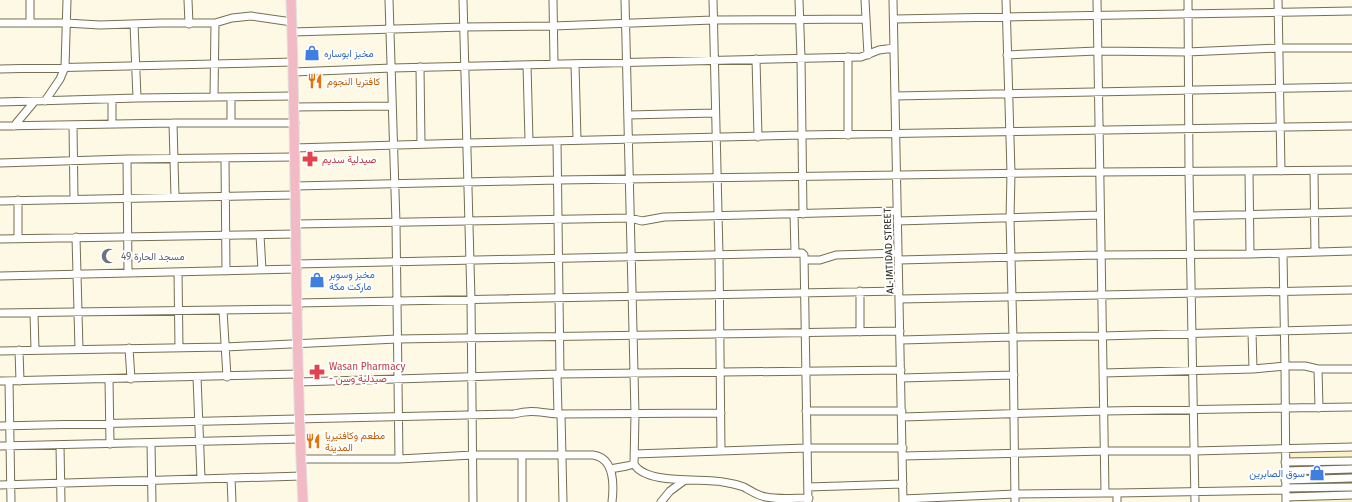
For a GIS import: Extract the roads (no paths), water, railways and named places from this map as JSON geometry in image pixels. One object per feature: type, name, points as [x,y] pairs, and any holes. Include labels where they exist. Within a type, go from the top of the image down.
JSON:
[{"type":"main road","points":[[291,0],[297,229],[298,344],[303,502]]},
{"type":"street","points":[[30,0],[30,23]]},
{"type":"street","points":[[45,101],[60,79],[65,68],[67,0]]},
{"type":"street","points":[[188,0],[189,24]]},
{"type":"street","points":[[389,0],[396,223],[395,262],[399,459]]},
{"type":"street","points":[[463,0],[470,222],[473,502]]},
{"type":"street","points":[[553,0],[554,64]]},
{"type":"street","points":[[0,276],[262,270],[297,266],[395,262],[560,259],[631,257],[795,253],[803,254],[808,500],[766,498],[757,495],[742,486],[712,480],[685,480],[651,476],[637,469],[634,464],[633,336],[632,296],[631,257],[630,218],[629,179],[628,139],[627,62],[625,0]]},
{"type":"street","points":[[713,0],[719,255],[721,451]]},
{"type":"street","points":[[799,0],[802,214]]},
{"type":"street","points":[[865,0],[868,55]]},
{"type":"street","name":"AL-IMTIDAD STREET","points":[[893,0],[903,500]]},
{"type":"street","points":[[1006,0],[1011,173],[1010,219],[1015,414],[1015,502]]},
{"type":"street","points":[[1097,0],[1105,492]]},
{"type":"street","points":[[1188,0],[1188,129],[1195,502]]},
{"type":"street","points":[[1278,0],[1280,171]]},
{"type":"street","points":[[894,19],[1352,10]]},
{"type":"street","points":[[0,23],[66,22],[100,25],[161,23],[189,24],[215,23],[232,18],[251,16],[292,22]]},
{"type":"street","points":[[292,32],[390,28],[553,26],[713,20],[866,19]]},
{"type":"street","points":[[214,97],[216,64],[215,23]]},
{"type":"street","points":[[134,24],[137,98]]},
{"type":"street","points":[[293,72],[420,67],[861,57],[880,50],[894,48]]},
{"type":"street","points":[[1007,55],[1097,51],[1188,52],[1278,48],[1352,48]]},
{"type":"street","points":[[848,57],[848,135]]},
{"type":"street","points":[[756,60],[758,137]]},
{"type":"street","points":[[0,69],[293,62]]},
{"type":"street","points":[[575,64],[577,140]]},
{"type":"street","points":[[526,65],[529,141]]},
{"type":"street","points":[[420,67],[422,144]]},
{"type":"street","points":[[895,96],[1352,87]]},
{"type":"street","points":[[0,102],[137,98],[294,96]]},
{"type":"street","points":[[231,97],[231,123]]},
{"type":"street","points":[[112,99],[112,124]]},
{"type":"street","points":[[14,126],[34,102]]},
{"type":"street","points":[[294,107],[392,106]]},
{"type":"street","points":[[628,115],[715,113]]},
{"type":"street","points":[[173,123],[174,197]]},
{"type":"street","points":[[0,126],[173,123],[294,123]]},
{"type":"street","points":[[73,125],[74,199]]},
{"type":"street","points":[[0,163],[225,158],[393,145],[529,141],[1352,126]]},
{"type":"street","points":[[557,141],[560,259],[559,374],[563,502]]},
{"type":"street","points":[[225,158],[226,271]]},
{"type":"street","points":[[127,159],[128,272]]},
{"type":"street","points":[[0,201],[225,196],[395,184],[469,182],[1011,173],[1352,170]]},
{"type":"street","points":[[1249,171],[1250,254]]},
{"type":"street","points":[[1314,171],[1316,252]]},
{"type":"street","points":[[18,200],[18,238]]},
{"type":"street","points":[[0,239],[260,235],[297,229],[396,223],[630,218],[642,221],[664,217],[897,211]]},
{"type":"street","points":[[1190,216],[1352,212]]},
{"type":"street","points":[[794,214],[795,253]]},
{"type":"street","points":[[898,221],[1010,219],[1100,215]]},
{"type":"street","points":[[260,235],[262,270]]},
{"type":"street","points":[[76,237],[79,349]]},
{"type":"street","points":[[804,260],[820,260],[836,255],[1011,258],[1101,255],[1283,254],[1352,251]]},
{"type":"street","points":[[1283,254],[1286,494]]},
{"type":"street","points":[[178,272],[179,348]]},
{"type":"street","points":[[900,299],[1352,290]]},
{"type":"street","points":[[860,291],[860,332]]},
{"type":"street","points":[[0,313],[223,310],[396,301],[899,291]]},
{"type":"street","points":[[223,310],[227,377]]},
{"type":"street","points":[[34,313],[35,350]]},
{"type":"street","points":[[901,340],[1352,329]]},
{"type":"street","points":[[0,351],[225,347],[397,339],[900,331]]},
{"type":"street","points":[[1252,332],[1253,369]]},
{"type":"street","points":[[130,348],[131,379]]},
{"type":"street","points":[[19,350],[20,381]]},
{"type":"street","points":[[1103,373],[1253,369],[1285,366],[1305,366],[1318,369],[1352,369]]},
{"type":"street","points":[[1318,369],[1319,408]]},
{"type":"street","points":[[0,381],[197,377],[397,379],[559,374],[901,370]]},
{"type":"street","points":[[901,378],[1014,375]]},
{"type":"street","points":[[197,377],[201,478]]},
{"type":"street","points":[[109,379],[110,444]]},
{"type":"street","points":[[9,381],[11,502]]},
{"type":"street","points":[[806,411],[902,414],[1015,414],[1352,407]]},
{"type":"street","points":[[0,426],[514,414],[532,410],[546,414],[721,413]]},
{"type":"street","points":[[0,446],[301,439]]},
{"type":"street","points":[[151,443],[152,502]]},
{"type":"street","points":[[60,445],[61,502]]},
{"type":"street","points":[[634,454],[807,448],[903,448]]},
{"type":"street","points":[[1320,448],[1320,499]]},
{"type":"street","points":[[903,456],[1104,451],[1350,448],[1351,469],[1350,497],[1320,499],[1286,494],[1105,492],[1015,494],[903,500]]},
{"type":"street","points":[[522,455],[522,502]]},
{"type":"street","points":[[301,459],[399,459],[522,455],[600,456],[605,460],[613,478],[614,487],[612,502]]},
{"type":"street","points":[[1285,462],[1350,461]]},
{"type":"street","points":[[610,469],[634,464]]},
{"type":"street","points":[[1285,471],[1351,469]]},
{"type":"street","points":[[0,485],[302,476]]},
{"type":"street","points":[[231,478],[232,502]]},
{"type":"street","points":[[1286,480],[1351,478]]},
{"type":"street","points":[[661,502],[670,491],[685,480]]},
{"type":"street","points":[[808,487],[903,484]]},
{"type":"street","points":[[1286,494],[1320,487],[1351,487]]},
{"type":"street","points":[[1116,493],[1117,502]]},
{"type":"place","name":"مخبز ابوساره","points":[[312,53]]},
{"type":"place","name":"كافتريا النجوم","points":[[315,81]]},
{"type":"place","name":"صيدلية سديم","points":[[310,159]]},
{"type":"place","name":"مسجد الحارة 49","points":[[109,256]]},
{"type":"place","name":"مخبز وسوبر ماركت مكة","points":[[317,280]]},
{"type":"place","name":"Wasan Pharmacy - صيدلية وسن","points":[[317,372]]},
{"type":"place","name":"مطعم وكافتيريا المدينة","points":[[313,441]]},
{"type":"place","name":"سوق الصابرين","points":[[1317,473]]}]
